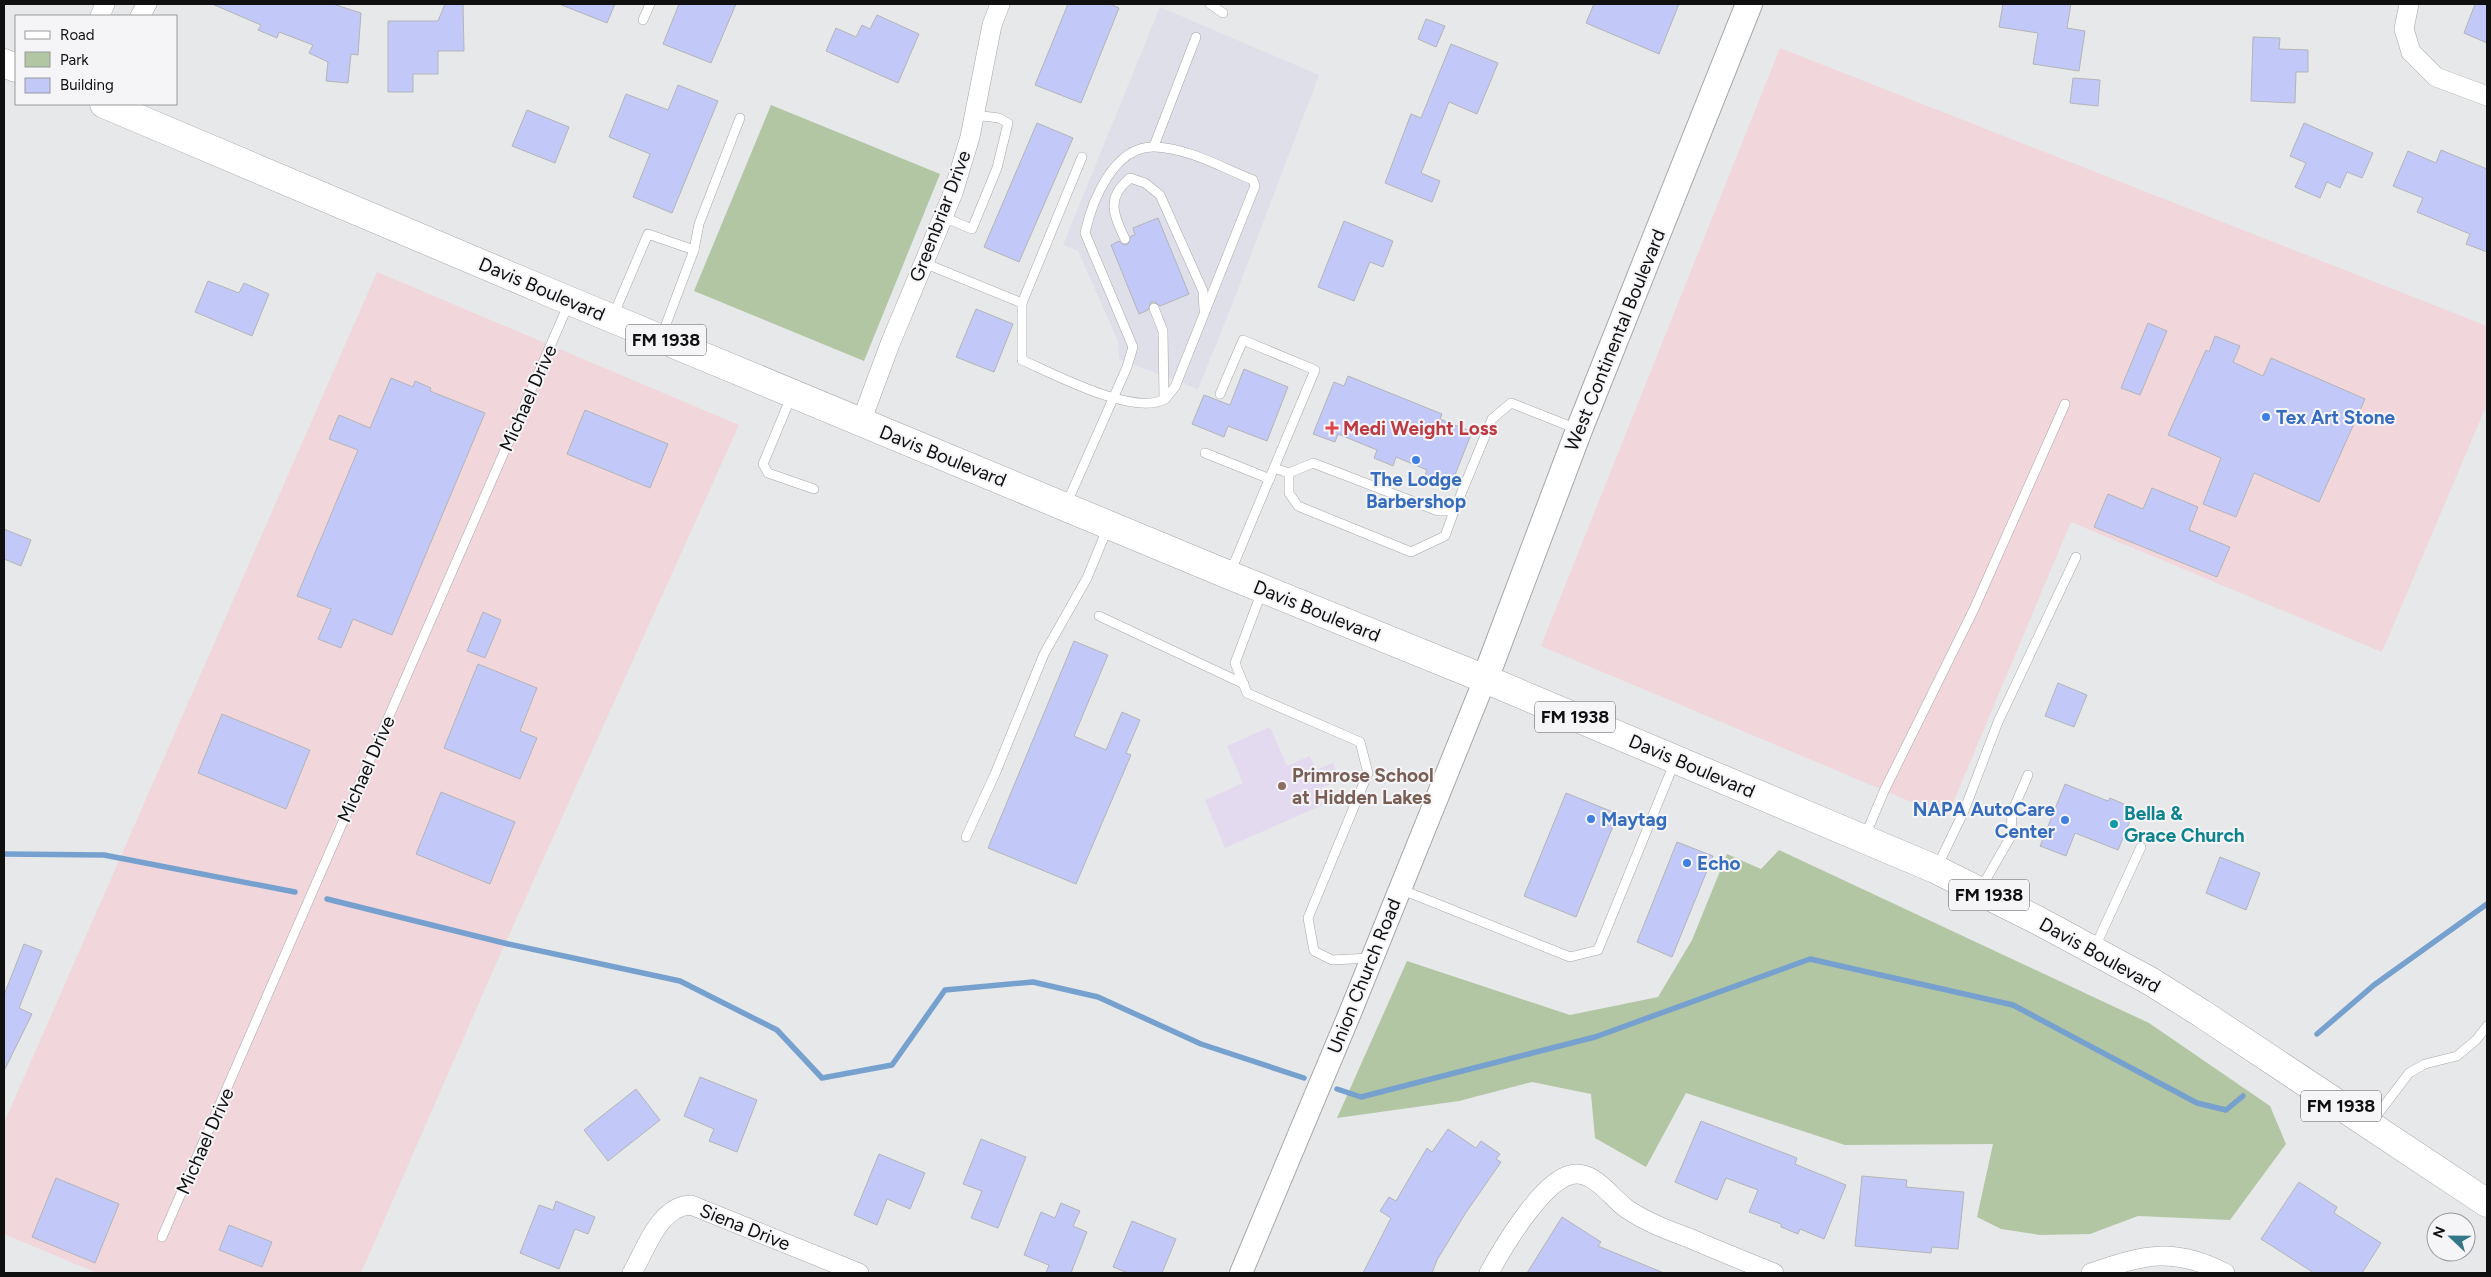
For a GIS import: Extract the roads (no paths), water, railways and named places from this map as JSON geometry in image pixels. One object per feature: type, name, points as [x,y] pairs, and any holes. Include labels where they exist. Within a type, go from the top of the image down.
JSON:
[{"type":"main road","name":"West Continental Boulevard","points":[[1485,679],[1579,430],[1749,4]]},
{"type":"main road","name":"Davis Boulevard","points":[[106,105],[570,301],[1229,575],[1485,679],[1935,869],[2094,950],[2201,1013],[2487,1203]]},
{"type":"street","points":[[141,15],[148,4]]},
{"type":"street","name":"Greenbriar Drive","points":[[861,422],[956,184],[974,115],[992,25],[1000,4]]},
{"type":"street","points":[[2409,4],[2404,29],[2411,52],[2436,77],[2487,96]]},
{"type":"street","name":"Union Church Road","points":[[1241,1273],[1485,679]]},
{"type":"street","points":[[1489,1273],[1510,1237],[1543,1194],[1559,1179],[1572,1174],[1596,1181],[1613,1198],[1639,1217],[1774,1273]]},
{"type":"street","name":"Siena Drive","points":[[632,1273],[662,1220],[674,1208],[691,1205],[859,1273]]},
{"type":"street","points":[[2091,1273],[2131,1259],[2162,1255],[2193,1260],[2225,1273]]},
{"type":"lane","points":[[643,20],[650,4]]},
{"type":"lane","points":[[1210,4],[1223,13]]},
{"type":"lane","points":[[1154,146],[1196,37]]},
{"type":"lane","points":[[943,217],[972,228],[997,168],[1008,123],[999,118],[974,115]]},
{"type":"lane","points":[[661,338],[694,250],[699,224],[740,118]]},
{"type":"lane","points":[[1066,507],[1111,399],[1127,368],[1132,347],[1085,233],[1090,213],[1104,180],[1123,160],[1140,149],[1154,146],[1176,149],[1253,180],[1255,186],[1175,387],[1164,399],[1144,403],[1111,399],[1022,360],[1022,303],[1082,157]]},
{"type":"lane","points":[[1124,239],[1116,219],[1113,200],[1120,186],[1130,178],[1145,183],[1160,195],[1203,291],[1204,313]]},
{"type":"lane","points":[[612,318],[648,234],[694,250]]},
{"type":"lane","points":[[924,263],[1022,303]]},
{"type":"lane","name":"Michael Drive","points":[[162,1238],[570,301]]},
{"type":"lane","points":[[1154,308],[1163,330],[1164,399]]},
{"type":"lane","points":[[1220,394],[1243,340],[1315,370],[1229,575]]},
{"type":"lane","points":[[793,393],[763,464],[768,473],[814,489]]},
{"type":"lane","points":[[1289,473],[1289,493],[1298,506],[1411,552],[1445,536],[1492,419],[1511,403],[1579,430]]},
{"type":"lane","points":[[1864,839],[1885,789],[1974,609],[2064,404]]},
{"type":"lane","points":[[1205,453],[1270,479]]},
{"type":"lane","points":[[1274,468],[1289,473],[1313,463],[1438,511],[1454,511]]},
{"type":"lane","points":[[966,837],[995,774],[1044,654],[1087,578],[1109,525]]},
{"type":"lane","points":[[1935,869],[1964,811],[1998,722],[2076,557]]},
{"type":"lane","points":[[1263,589],[1236,663],[1247,693],[1360,742],[1368,773],[1308,918],[1314,951],[1332,960],[1372,958]]},
{"type":"lane","points":[[1099,616],[1244,684]]},
{"type":"lane","points":[[1400,889],[1570,957],[1598,950],[1676,759]]},
{"type":"lane","points":[[1980,891],[2011,836],[2012,812],[2028,775]]},
{"type":"lane","points":[[2094,950],[2141,847]]},
{"type":"lane","points":[[2370,1125],[2409,1073],[2425,1064],[2457,1056],[2476,1040],[2487,1026]]},
{"type":"waterway","points":[[4,854],[104,855],[295,892]]},
{"type":"waterway","points":[[327,899],[508,944],[680,981],[777,1030],[822,1078],[892,1065],[945,990],[1033,982],[1098,997],[1201,1044],[1304,1078]]},
{"type":"waterway","points":[[2317,1034],[2374,985],[2487,904]]},
{"type":"waterway","points":[[1337,1089],[1361,1097],[1595,1037],[1810,959],[2013,1005],[2197,1103],[2226,1110],[2243,1096]]},
{"type":"place","name":"Tex Art Stone","points":[[2266,417]]},
{"type":"place","name":"Medi Weight Loss","points":[[1332,428]]},
{"type":"place","name":"The Lodge Barbershop","points":[[1416,460]]},
{"type":"place","name":"Primrose School at Hidden Lakes","points":[[1282,786]]},
{"type":"place","name":"Maytag","points":[[1591,819]]},
{"type":"place","name":"NAPA AutoCare Center","points":[[2065,820]]},
{"type":"place","name":"Bella & Grace Church","points":[[2114,824]]},
{"type":"place","name":"Echo","points":[[1687,863]]}]
